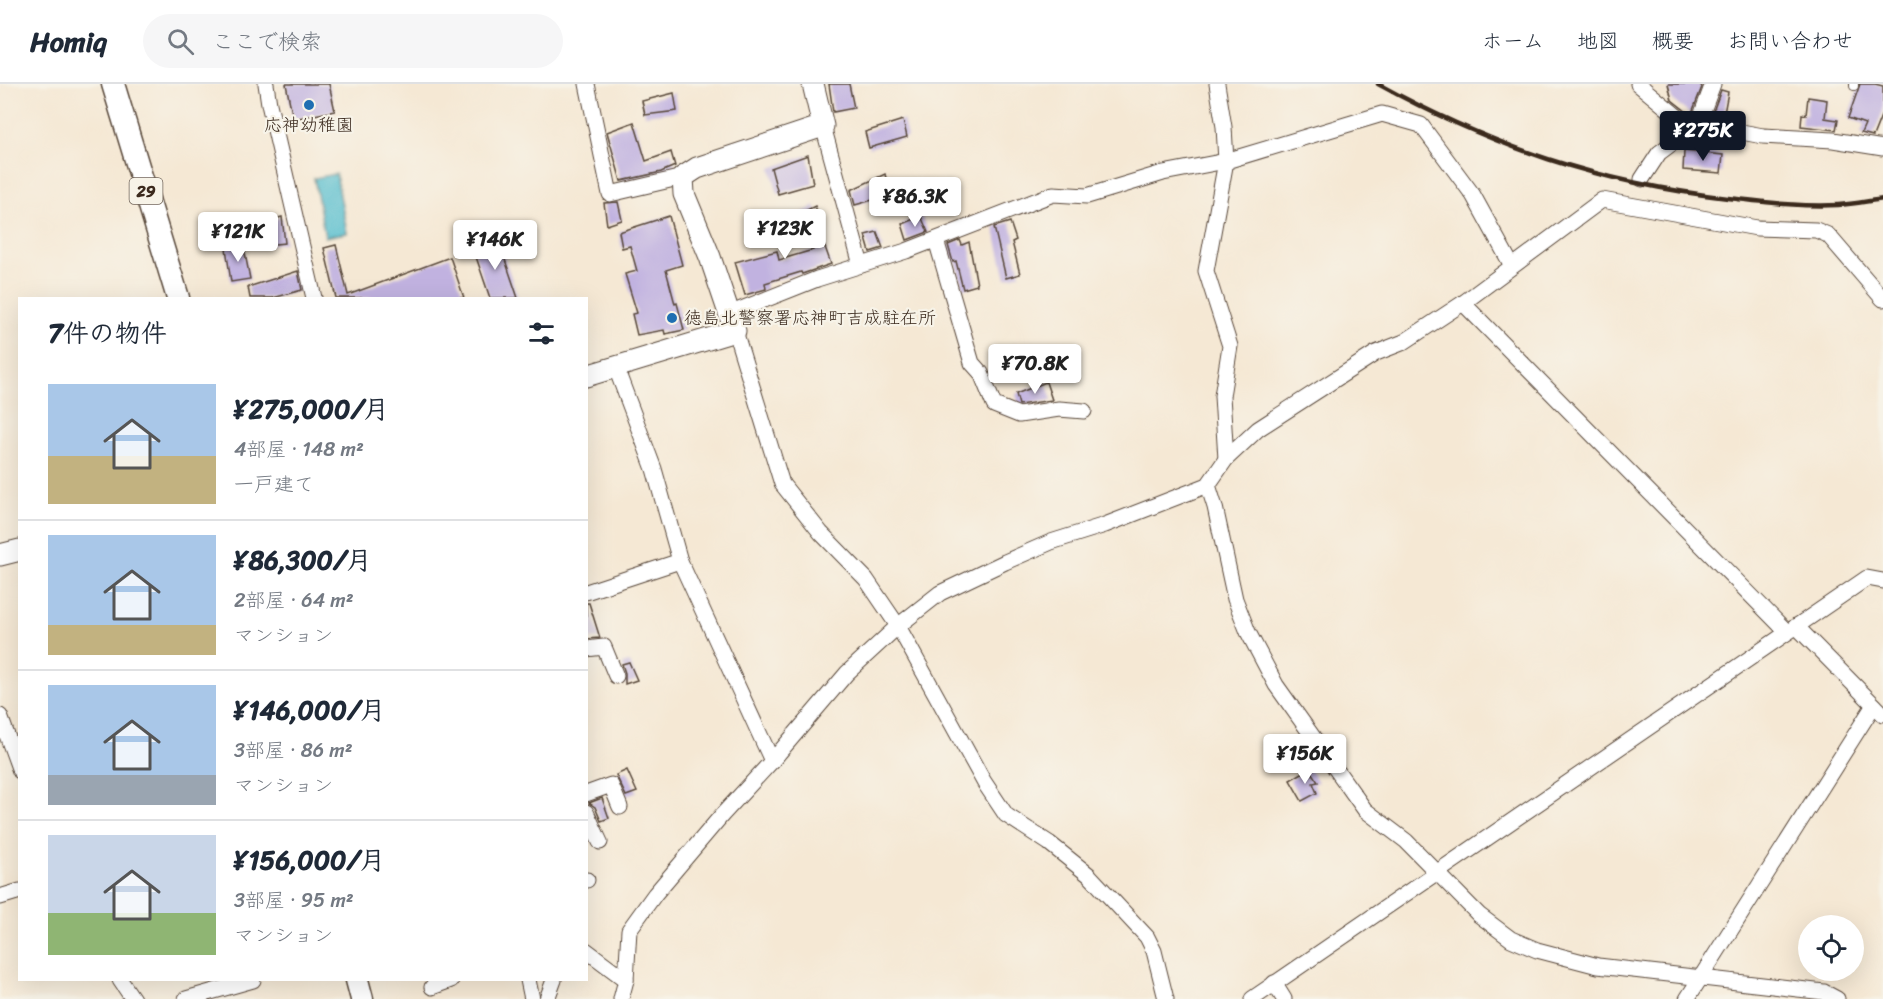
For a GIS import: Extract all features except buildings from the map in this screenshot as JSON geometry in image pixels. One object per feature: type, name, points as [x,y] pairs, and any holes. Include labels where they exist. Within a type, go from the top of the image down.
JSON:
[{"type":"main road","name":"29","points":[[113,84],[178,297]]},
{"type":"main road","points":[[357,981],[362,999]]},
{"type":"street","points":[[266,84],[314,297]]},
{"type":"street","points":[[587,84],[610,194],[683,177],[697,168],[823,126]]},
{"type":"street","points":[[813,84],[861,265]]},
{"type":"street","points":[[1217,84],[1224,127],[1226,160],[1206,271],[1230,346],[1222,396],[1226,459]]},
{"type":"street","points":[[1638,84],[1695,126],[1763,136],[1833,140],[1883,148]]},
{"type":"street","points":[[1640,192],[1659,153],[1695,126],[1713,84]]},
{"type":"street","points":[[588,375],[616,368],[732,323],[817,279],[936,240],[1053,194],[1088,196],[1163,173],[1226,160],[1382,114],[1421,125],[1473,195],[1512,266]]},
{"type":"street","points":[[683,177],[684,194],[710,257],[782,484],[821,533],[866,579],[898,626],[984,782],[1006,814],[1049,843],[1089,875],[1147,937],[1154,951],[1166,999]]},
{"type":"street","points":[[621,999],[626,980],[629,930],[655,894],[847,673],[898,626],[940,593],[1005,562],[1050,542],[1105,525],[1208,485],[1226,459],[1258,429],[1376,353],[1404,342],[1463,303],[1602,200],[1640,192]]},
{"type":"street","points":[[1640,192],[1665,213],[1757,228],[1816,230],[1828,235],[1883,299]]},
{"type":"street","points":[[936,240],[972,363],[981,373],[994,405],[1019,415],[1059,409],[1084,411]]},
{"type":"street","points":[[1463,303],[1792,629],[1878,709],[1687,999]]},
{"type":"street","points":[[616,368],[654,469],[680,561],[772,761]]},
{"type":"street","points":[[1208,485],[1235,599],[1248,632],[1276,685],[1365,810],[1406,842],[1479,915],[1520,943],[1537,950],[1598,966],[1824,992],[1837,999]]},
{"type":"street","points":[[0,555],[18,550]]},
{"type":"street","points":[[588,591],[680,561]]},
{"type":"street","points":[[1252,999],[1867,578],[1883,581]]},
{"type":"street","points":[[588,649],[604,646],[616,676]]},
{"type":"street","points":[[0,716],[18,766]]},
{"type":"street","points":[[588,793],[611,785],[620,807]]},
{"type":"street","points":[[588,816],[600,842]]},
{"type":"street","points":[[0,897],[18,892]]},
{"type":"street","points":[[588,952],[626,980]]},
{"type":"street","points":[[121,981],[133,999]]},
{"type":"street","points":[[186,999],[249,981]]},
{"type":"street","points":[[432,987],[448,981]]},
{"type":"street","points":[[528,981],[532,999]]},
{"type":"street","points":[[547,999],[554,981]]},
{"type":"street","points":[[1274,983],[1284,999]]},
{"type":"water","points":[[336,174],[347,233],[325,237],[314,178]]},
{"type":"railway","points":[[1378,84],[1505,144],[1591,172],[1635,183],[1728,198],[1797,205],[1838,205],[1883,199]]},
{"type":"place","name":"応神幼稚園","points":[[309,105]]},
{"type":"place","name":"徳島北警察署応神町吉成駐在所","points":[[672,318]]}]
